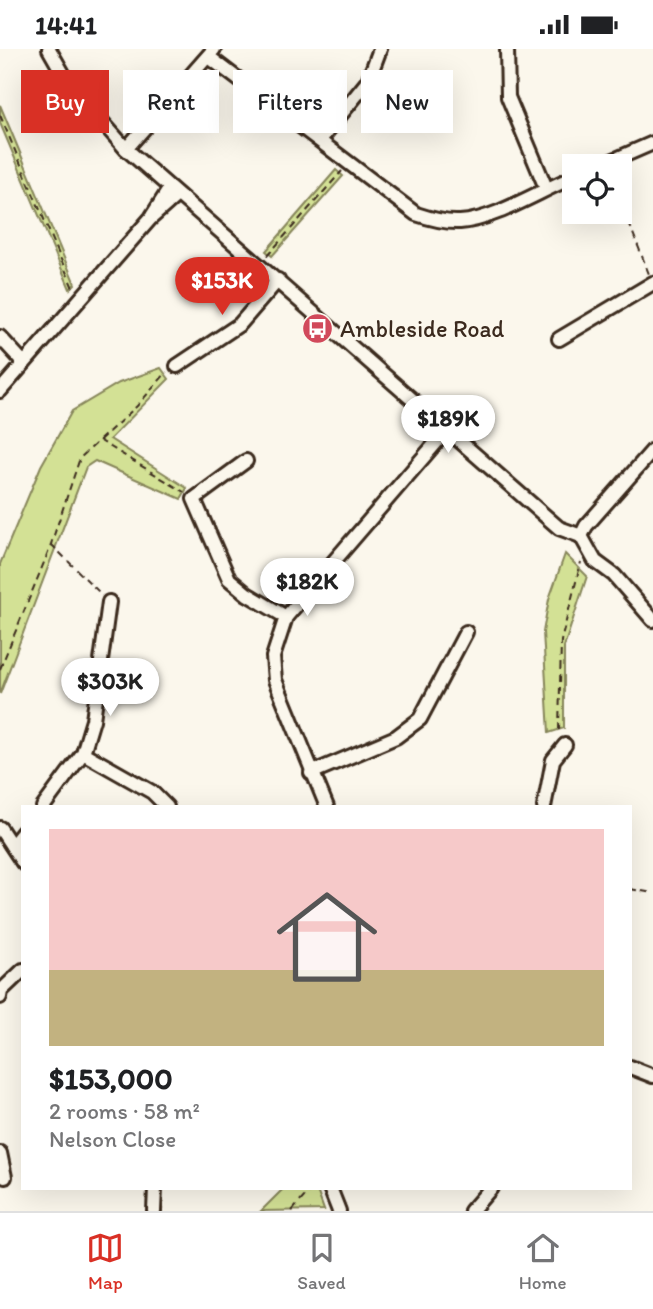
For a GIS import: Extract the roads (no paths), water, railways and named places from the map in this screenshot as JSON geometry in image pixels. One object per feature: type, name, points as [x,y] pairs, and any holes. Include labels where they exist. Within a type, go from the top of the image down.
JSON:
[{"type":"street","points":[[49,49],[69,84],[126,149],[559,528],[581,536],[595,561],[614,575],[653,620]]},
{"type":"street","points":[[320,140],[368,81],[380,49]]},
{"type":"street","points":[[507,49],[508,97],[546,188]]},
{"type":"street","points":[[126,149],[211,53],[416,214],[440,221],[462,222],[485,216],[562,182]]},
{"type":"street","points":[[628,154],[653,143]]},
{"type":"street","points":[[0,391],[174,192]]},
{"type":"street","points":[[177,366],[240,324],[278,280]]},
{"type":"street","points":[[559,339],[652,283]]},
{"type":"street","points":[[0,337],[24,363]]},
{"type":"street","points":[[326,805],[275,680],[273,657],[286,617],[447,430]]},
{"type":"street","points":[[581,536],[586,526],[653,450]]},
{"type":"street","points":[[246,461],[194,499],[229,579],[247,594],[286,617]]},
{"type":"street","points":[[44,805],[83,753],[93,720],[109,601]]},
{"type":"street","points":[[311,773],[396,737],[420,719],[466,632]]},
{"type":"street","points":[[544,805],[553,760],[565,745]]},
{"type":"street","points":[[83,753],[152,792],[165,805]]},
{"type":"street","points":[[0,828],[21,860]]},
{"type":"street","points":[[12,846],[21,835]]},
{"type":"street","points":[[0,997],[1,991],[21,972]]},
{"type":"street","points":[[632,1068],[653,1076]]},
{"type":"street","points":[[0,1153],[5,1177]]},
{"type":"street","points":[[154,1211],[155,1190]]},
{"type":"street","points":[[331,1190],[340,1211]]},
{"type":"street","points":[[471,1211],[489,1190]]},
{"type":"place","name":"Ambleside Road","points":[[317,329]]}]
